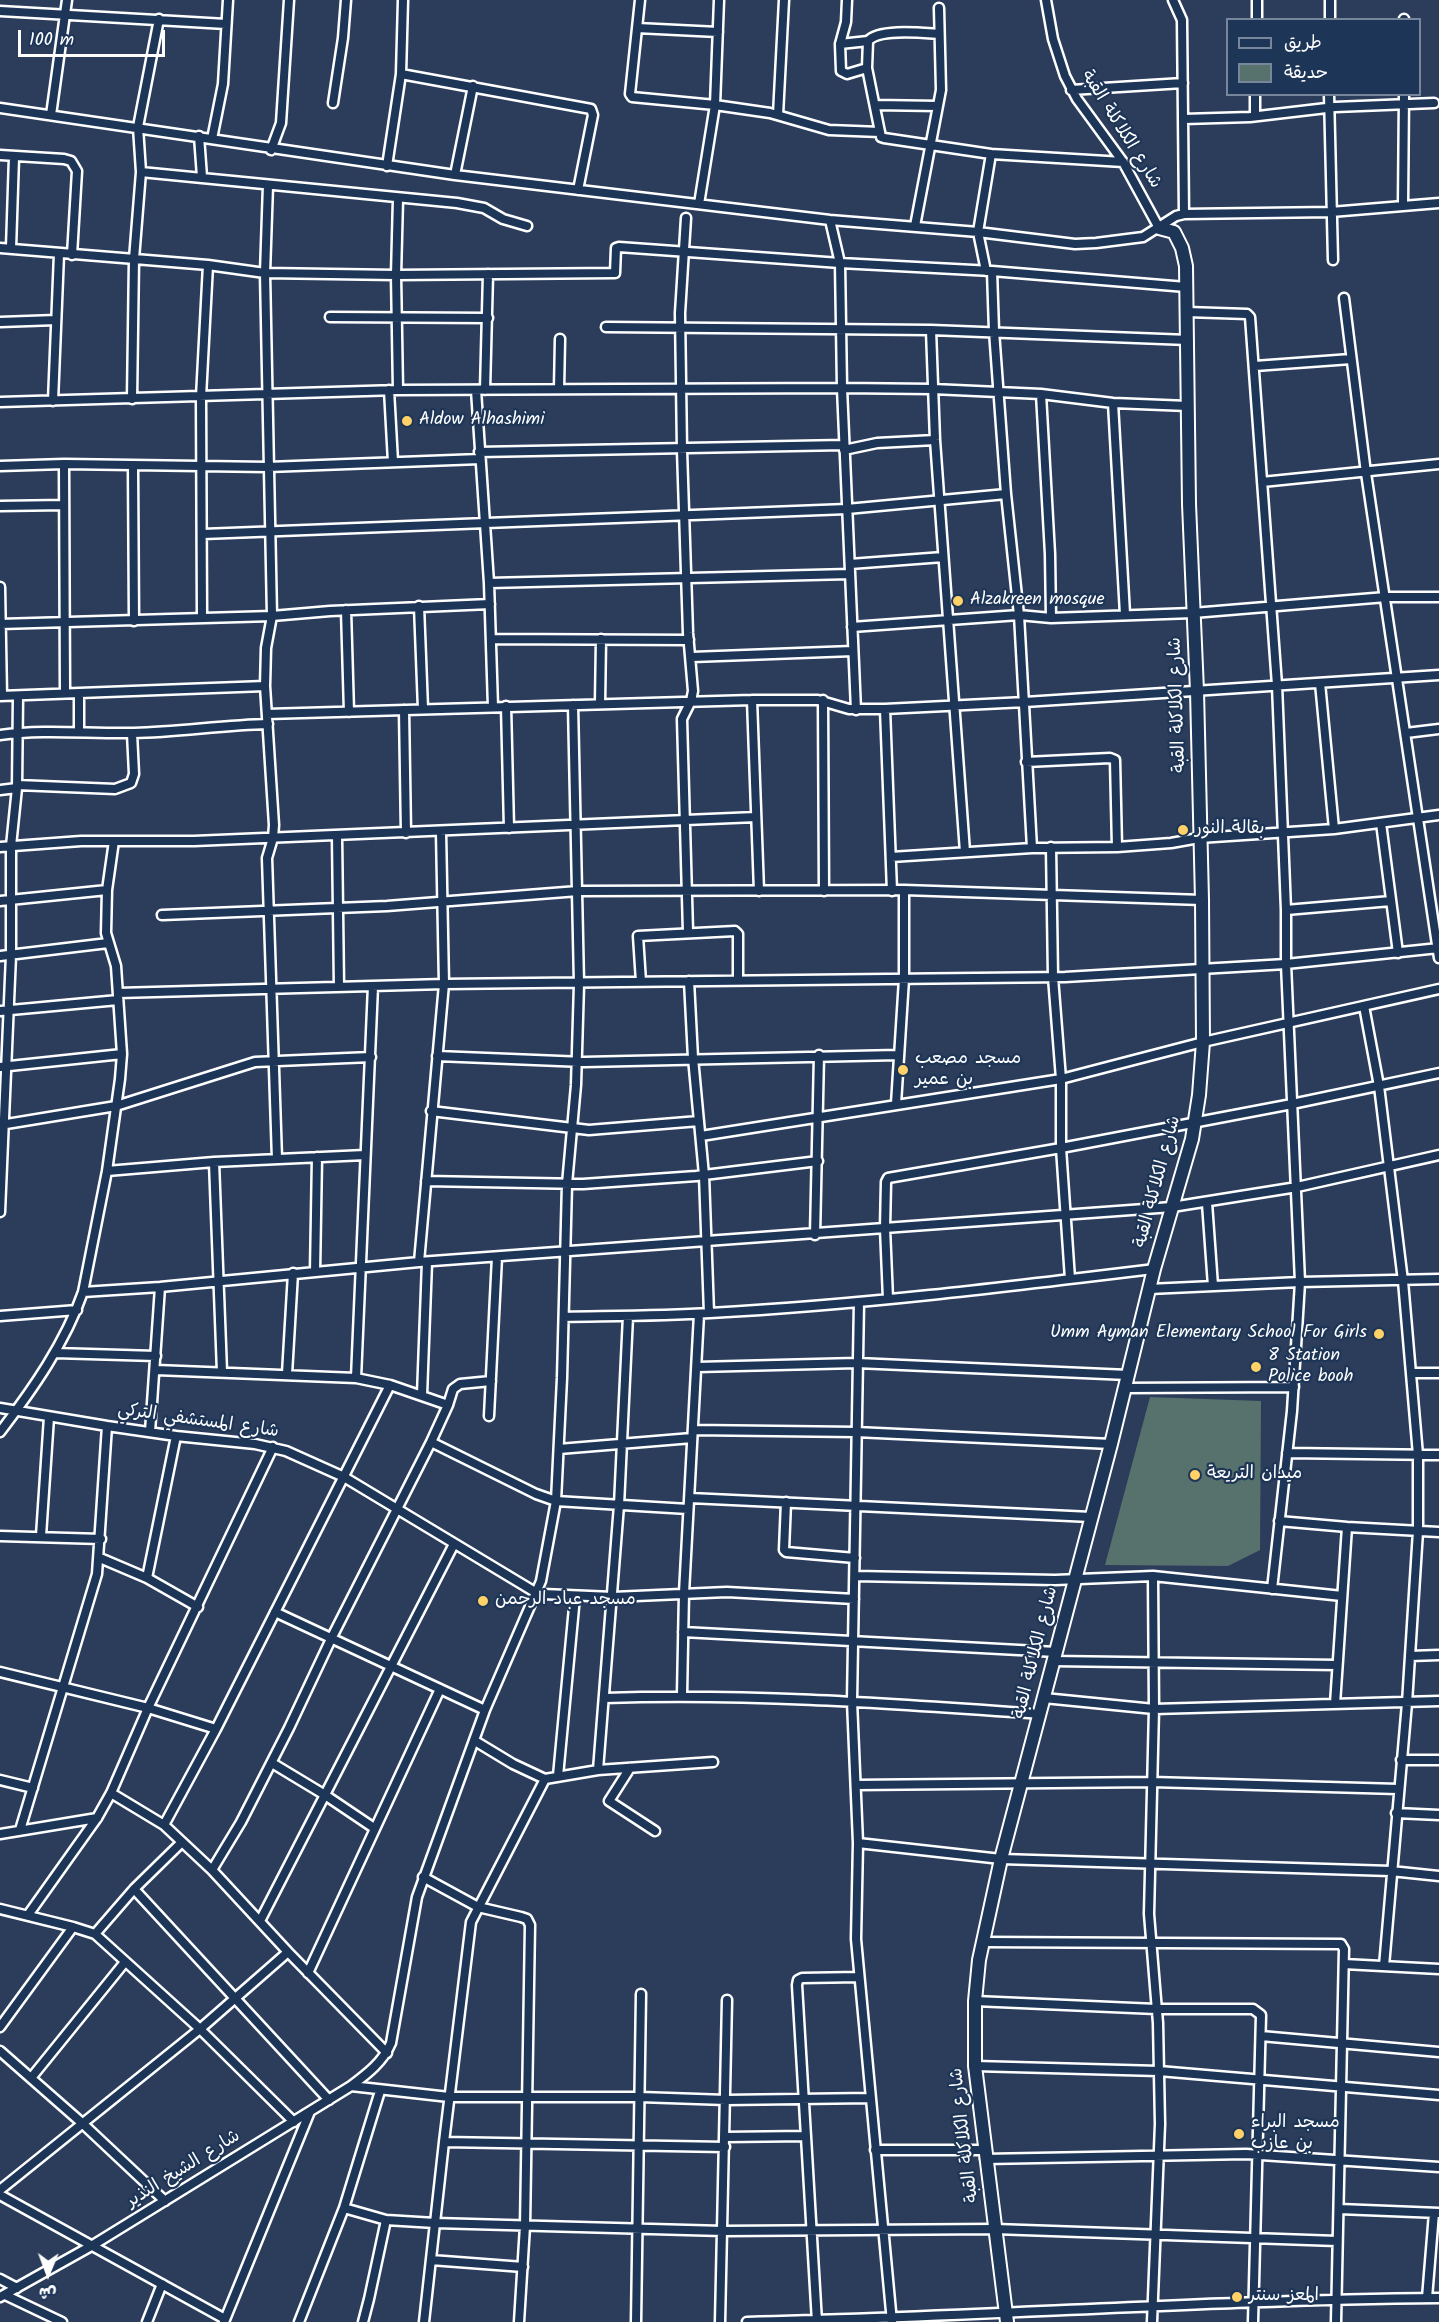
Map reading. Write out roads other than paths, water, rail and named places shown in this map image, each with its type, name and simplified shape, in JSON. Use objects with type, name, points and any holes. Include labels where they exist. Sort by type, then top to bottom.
[{"type":"street","points":[[51,115],[67,14],[67,0]]},
{"type":"street","points":[[212,139],[223,84],[228,0]]},
{"type":"street","points":[[271,150],[281,123],[289,0]]},
{"type":"street","points":[[333,103],[346,0]]},
{"type":"street","points":[[387,166],[401,74],[403,0]]},
{"type":"street","points":[[640,0],[630,94],[632,97],[715,105],[778,115],[829,130],[880,132]]},
{"type":"street","points":[[699,204],[715,105],[719,0]]},
{"type":"street","points":[[778,115],[784,0]]},
{"type":"street","points":[[847,0],[846,22],[840,44],[843,73],[867,69]]},
{"type":"street","name":"شارع الكلاكلة القبة","points":[[1006,2318],[975,2066],[975,2001],[983,1942],[1001,1859],[1111,1444],[1154,1269],[1188,1157],[1196,1121],[1203,1042],[1197,691],[1189,504],[1188,340],[1184,255],[1174,232],[1159,228],[1123,162],[1071,90],[1058,59],[1046,0]]},
{"type":"street","points":[[1173,0],[1182,20],[1184,214]]},
{"type":"street","points":[[1257,0],[1257,18]]},
{"type":"street","points":[[1330,0],[1330,18]]},
{"type":"street","points":[[915,226],[941,90],[939,8]]},
{"type":"street","points":[[0,11],[226,24]]},
{"type":"street","points":[[132,399],[134,259],[141,172],[138,127],[159,20]]},
{"type":"street","points":[[637,27],[718,32]]},
{"type":"street","points":[[840,44],[868,40],[888,33],[939,34]]},
{"type":"street","points":[[868,40],[867,69],[880,132],[884,138],[991,154],[1123,162]]},
{"type":"street","points":[[401,74],[591,109],[593,115],[578,190]]},
{"type":"street","points":[[1071,90],[1184,83]]},
{"type":"street","points":[[455,175],[473,86]]},
{"type":"street","points":[[1255,96],[1255,116]]},
{"type":"street","points":[[1329,96],[1333,260]]},
{"type":"street","points":[[1184,119],[1255,116],[1404,99],[1434,103]]},
{"type":"street","points":[[1403,206],[1404,99]]},
{"type":"street","points":[[875,105],[938,106]]},
{"type":"street","points":[[0,108],[199,136],[271,150],[455,175],[830,220],[978,232],[1081,244],[1143,237],[1176,216],[1184,214],[1331,212],[1439,204]]},
{"type":"street","points":[[199,136],[202,177]]},
{"type":"street","points":[[991,154],[978,232],[989,271],[1006,494],[1019,615],[1032,848]]},
{"type":"street","points":[[0,155],[64,159],[75,165],[77,171],[72,255]]},
{"type":"street","points":[[11,249],[14,157]]},
{"type":"street","points":[[141,172],[457,203],[484,208],[502,219],[527,226]]},
{"type":"street","points":[[268,185],[265,273],[272,616],[266,648],[265,687],[273,838],[267,858],[277,1159]]},
{"type":"street","points":[[393,462],[398,199]]},
{"type":"street","points":[[686,218],[680,327],[683,516],[689,640],[692,657],[691,701],[682,719],[688,932]]},
{"type":"street","points":[[830,220],[840,263],[844,448],[856,710]]},
{"type":"street","points":[[0,248],[208,265],[265,273],[396,275],[615,273],[617,247],[989,271],[1186,287]]},
{"type":"street","points":[[52,401],[59,254]]},
{"type":"street","points":[[202,618],[201,397],[208,265]]},
{"type":"street","points":[[488,274],[488,318],[480,390],[480,456],[489,583],[493,707]]},
{"type":"street","points":[[1344,297],[1366,473],[1439,958]]},
{"type":"street","points":[[1187,312],[1247,314],[1250,317],[1272,608],[1300,1282],[1294,1386],[1272,1589]]},
{"type":"street","points":[[330,317],[488,318]]},
{"type":"street","points":[[0,322],[56,320]]},
{"type":"street","points":[[606,327],[931,330],[1188,340]]},
{"type":"street","points":[[931,330],[935,440],[964,852]]},
{"type":"street","points":[[559,389],[560,339]]},
{"type":"street","points":[[1255,366],[1351,359]]},
{"type":"street","points":[[0,402],[393,390],[842,388],[1041,394],[1113,403],[1188,406]]},
{"type":"street","points":[[1041,394],[1050,554],[1051,618]]},
{"type":"street","points":[[1113,403],[1125,614]]},
{"type":"street","points":[[0,466],[64,464],[268,468],[480,456],[844,448],[877,443],[935,440]]},
{"type":"street","points":[[64,464],[65,693]]},
{"type":"street","points":[[1262,482],[1439,464]]},
{"type":"street","points":[[133,466],[134,621]]},
{"type":"street","points":[[203,534],[847,509],[1006,494]]},
{"type":"street","points":[[0,506],[64,505]]},
{"type":"street","points":[[850,564],[944,557]]},
{"type":"street","points":[[489,583],[850,574]]},
{"type":"street","points":[[0,587],[1,696],[265,687]]},
{"type":"street","points":[[852,627],[1019,615],[1051,618],[1193,613],[1386,597],[1439,597]]},
{"type":"street","points":[[1,624],[272,616],[346,610],[490,604]]},
{"type":"street","points":[[419,606],[423,709]]},
{"type":"street","points":[[346,610],[349,712]]},
{"type":"street","points":[[491,639],[689,640]]},
{"type":"street","points":[[600,704],[601,639]]},
{"type":"street","points":[[692,657],[853,651]]},
{"type":"street","points":[[267,714],[752,700],[823,700],[856,710],[1024,702],[1439,675]]},
{"type":"street","points":[[1320,683],[1334,829]]},
{"type":"street","points":[[79,694],[79,731]]},
{"type":"street","points":[[0,1212],[4,1011],[11,955],[11,846],[17,787],[18,696]]},
{"type":"street","points":[[752,700],[759,891]]},
{"type":"street","points":[[823,700],[824,891]]},
{"type":"street","points":[[111,1793],[164,1825],[212,1870],[308,1973],[387,2053],[423,1877],[485,1710],[545,1567],[555,1502],[564,1317],[567,1184],[576,1085],[579,984],[573,705]]},
{"type":"street","points":[[506,706],[509,828]]},
{"type":"street","points":[[885,709],[892,891]]},
{"type":"street","points":[[404,710],[406,833]]},
{"type":"street","points":[[0,735],[79,731],[132,733],[224,725],[268,724]]},
{"type":"street","points":[[1406,733],[1439,729]]},
{"type":"street","points":[[0,790],[17,787],[115,789],[124,787],[131,783],[134,774],[132,733]]},
{"type":"street","points":[[1026,762],[1115,760],[1117,847]]},
{"type":"street","points":[[891,858],[1032,848],[1117,847],[1172,843],[1199,838],[1334,829],[1439,816]]},
{"type":"street","points":[[0,847],[114,841],[194,841],[441,832],[756,817]]},
{"type":"street","points":[[1381,823],[1398,953]]},
{"type":"street","points":[[422,1395],[426,1181],[444,984],[441,832]]},
{"type":"street","points":[[338,836],[339,987]]},
{"type":"street","points":[[0,1432],[55,1353],[77,1310],[83,1292],[107,1171],[122,1053],[116,966],[106,933],[107,890],[114,841]]},
{"type":"street","points":[[1051,847],[1053,977],[1061,1079],[1061,1148],[1070,1279]]},
{"type":"street","points":[[0,901],[107,890]]},
{"type":"street","points":[[162,915],[338,908],[578,891],[904,890],[1202,900]]},
{"type":"street","points":[[896,1104],[904,979],[904,890]]},
{"type":"street","points":[[1286,910],[1391,901]]},
{"type":"street","points":[[641,982],[638,936],[688,932],[737,931],[738,980]]},
{"type":"street","points":[[0,956],[108,943]]},
{"type":"street","points":[[4,1011],[118,997],[272,988],[1053,977],[1202,971],[1438,948]]},
{"type":"street","points":[[689,981],[693,1058],[704,1175],[709,1313]]},
{"type":"street","points":[[356,1378],[373,986]]},
{"type":"street","points":[[701,1136],[1061,1079],[1203,1042],[1439,989]]},
{"type":"street","points":[[1364,1006],[1379,1086],[1403,1281],[1418,1455],[1418,1531],[1407,1703],[1384,1966]]},
{"type":"street","points":[[3,1066],[122,1053]]},
{"type":"street","points":[[815,1235],[819,1055]]},
{"type":"street","points":[[437,1056],[575,1062],[898,1055]]},
{"type":"street","points":[[2,1125],[116,1106],[248,1063],[274,1059],[371,1057]]},
{"type":"street","points":[[888,1299],[885,1182],[888,1178],[1292,1104],[1439,1073]]},
{"type":"street","points":[[431,1111],[599,1130],[699,1121]]},
{"type":"street","points":[[107,1171],[214,1162],[365,1155]]},
{"type":"street","points":[[83,1292],[423,1262],[1172,1207],[1207,1203],[1297,1186],[1439,1155]]},
{"type":"street","points":[[315,1272],[317,1157]]},
{"type":"street","points":[[426,1181],[567,1184],[704,1175],[818,1161]]},
{"type":"street","points":[[214,1162],[222,1372]]},
{"type":"street","points":[[1207,1203],[1213,1286]]},
{"type":"street","points":[[489,1416],[497,1257]]},
{"type":"street","points":[[564,1317],[699,1314],[859,1302],[1154,1269]]},
{"type":"street","points":[[286,1374],[293,1274]]},
{"type":"street","points":[[1149,1289],[1439,1279]]},
{"type":"street","points":[[150,1432],[160,1287]]},
{"type":"street","points":[[859,1302],[852,1701],[858,1843],[856,1940],[892,2320]]},
{"type":"street","points":[[0,1316],[77,1310]]},
{"type":"street","points":[[682,1695],[684,1593],[699,1314]]},
{"type":"street","points":[[598,1770],[613,1597],[623,1444],[628,1316]]},
{"type":"street","points":[[55,1353],[156,1356]]},
{"type":"street","points":[[697,1367],[857,1363],[1126,1382],[1294,1386]]},
{"type":"street","points":[[156,1370],[356,1378],[390,1385],[448,1405]]},
{"type":"street","points":[[1412,1373],[1439,1373]]},
{"type":"street","points":[[212,1870],[241,1822],[272,1763],[331,1639],[431,1442],[453,1389],[456,1386],[491,1381]]},
{"type":"street","points":[[164,1825],[216,1729],[390,1385]]},
{"type":"street","name":"شارع المستشفي التركي","points":[[0,1408],[176,1436],[273,1447],[302,1456],[344,1477],[535,1592]]},
{"type":"street","points":[[41,1536],[49,1417]]},
{"type":"street","points":[[20,1830],[100,1558],[107,1426]]},
{"type":"street","points":[[559,1449],[623,1444],[692,1434],[856,1432],[1111,1444]]},
{"type":"street","points":[[147,1578],[176,1436]]},
{"type":"street","points":[[431,1442],[555,1502],[688,1509]]},
{"type":"street","points":[[28,1915],[97,1818],[111,1793],[148,1708],[273,1447]]},
{"type":"street","points":[[1287,1454],[1439,1455]]},
{"type":"street","points":[[690,1498],[1091,1516]]},
{"type":"street","points":[[786,1502],[784,1550],[786,1552],[855,1558]]},
{"type":"street","points":[[1279,1521],[1439,1532]]},
{"type":"street","points":[[1335,1704],[1347,1527]]},
{"type":"street","points":[[0,1536],[101,1539]]},
{"type":"street","points":[[260,1921],[454,1544]]},
{"type":"street","points":[[100,1558],[147,1578],[198,1607]]},
{"type":"street","points":[[855,1576],[1074,1579],[1154,1576],[1342,1596]]},
{"type":"street","points":[[1152,2322],[1159,2154],[1159,2072],[1150,1944],[1154,1576]]},
{"type":"street","points":[[535,1592],[574,1597],[727,1592],[854,1599]]},
{"type":"street","points":[[558,1776],[574,1597]]},
{"type":"street","points":[[275,1612],[485,1710]]},
{"type":"street","points":[[683,1632],[853,1641],[1153,1664],[1337,1665]]},
{"type":"street","points":[[1410,1656],[1439,1655]]},
{"type":"street","points":[[0,1672],[148,1708],[216,1729]]},
{"type":"street","points":[[308,1973],[440,1689]]},
{"type":"street","points":[[605,1698],[682,1695],[852,1701],[1040,1714]]},
{"type":"street","points":[[1044,1698],[1154,1709],[1439,1701]]},
{"type":"street","points":[[475,1741],[513,1764],[545,1779],[598,1770],[713,1762]]},
{"type":"street","points":[[1401,1760],[1439,1760]]},
{"type":"street","points":[[272,1763],[326,1795],[374,1828]]},
{"type":"street","points":[[630,1768],[609,1801],[655,1831]]},
{"type":"street","points":[[424,2322],[468,1935],[478,1907],[545,1779]]},
{"type":"street","points":[[0,1780],[33,1788]]},
{"type":"street","points":[[856,1785],[1152,1782],[1398,1789]]},
{"type":"street","points":[[1396,1813],[1439,1815]]},
{"type":"street","points":[[0,1834],[97,1818]]},
{"type":"street","points":[[95,1934],[134,1889],[181,1843]]},
{"type":"street","points":[[858,1843],[1001,1859],[1391,1871],[1439,1876]]},
{"type":"street","points":[[423,1877],[478,1907],[527,1919],[530,1925],[525,2226],[519,2322]]},
{"type":"street","points":[[134,1889],[329,2100]]},
{"type":"street","points":[[0,1909],[95,1934],[200,2030],[294,2122]]},
{"type":"street","points":[[0,2027],[73,1927]]},
{"type":"street","points":[[983,1942],[1341,1944],[1344,1949],[1344,1964],[1336,2322]]},
{"type":"street","points":[[0,2190],[200,2030],[288,1952]]},
{"type":"street","points":[[32,2078],[125,1962]]},
{"type":"street","points":[[1344,1964],[1439,1969]]},
{"type":"street","points":[[817,2321],[798,1980],[802,1978],[859,1977]]},
{"type":"street","points":[[636,2322],[641,1994]]},
{"type":"street","points":[[720,2322],[728,2000]]},
{"type":"street","points":[[975,2001],[1156,2009],[1253,2009],[1261,2015],[1253,2322]]},
{"type":"street","points":[[1261,2036],[1439,2052]]},
{"type":"street","points":[[0,2051],[82,2123],[165,2201]]},
{"type":"street","name":"شارع الشيخ النذير","points":[[2,2296],[93,2245],[309,2113],[351,2086],[379,2063],[387,2053]]},
{"type":"street","points":[[975,2066],[1159,2072],[1439,2095]]},
{"type":"street","points":[[351,2086],[449,2097],[640,2097],[726,2100],[870,2097]]},
{"type":"street","points":[[299,2322],[344,2208],[380,2091]]},
{"type":"street","points":[[0,2195],[93,2245],[224,2321],[309,2113]]},
{"type":"street","points":[[725,2137],[806,2136]]},
{"type":"street","points":[[444,2142],[725,2147]]},
{"type":"street","points":[[875,2150],[985,2154],[1258,2155],[1439,2167]]},
{"type":"street","points":[[344,2208],[386,2220],[525,2226],[812,2232],[996,2229],[1337,2241]]},
{"type":"street","points":[[1339,2209],[1437,2213],[1427,2298]]},
{"type":"street","points":[[363,2322],[386,2220]]},
{"type":"street","points":[[431,2260],[523,2267]]},
{"type":"street","points":[[0,2279],[17,2288]]},
{"type":"street","points":[[147,2322],[162,2284]]},
{"type":"street","points":[[2,2296],[62,2322]]},
{"type":"street","points":[[747,2322],[1006,2318],[1153,2307],[1439,2298]]},
{"type":"place","name":"Aldow Alhashimi","points":[[407,421]]},
{"type":"place","name":"Alzakreen mosque","points":[[958,601]]},
{"type":"place","name":"بقالة النور","points":[[1183,830]]},
{"type":"place","name":"مسجد مصعب بن عمير","points":[[903,1070]]},
{"type":"place","name":"Umm Ayman Elementary School For Girls","points":[[1379,1334]]},
{"type":"place","name":"8 Station Police booh","points":[[1256,1367]]},
{"type":"place","name":"ميدان التريعة","points":[[1195,1475]]},
{"type":"place","name":"مسجد عباد الرحمن","points":[[483,1601]]},
{"type":"place","name":"مسجد البراء بن عازب","points":[[1239,2134]]},
{"type":"place","name":"المعز سنتر","points":[[1237,2297]]}]
